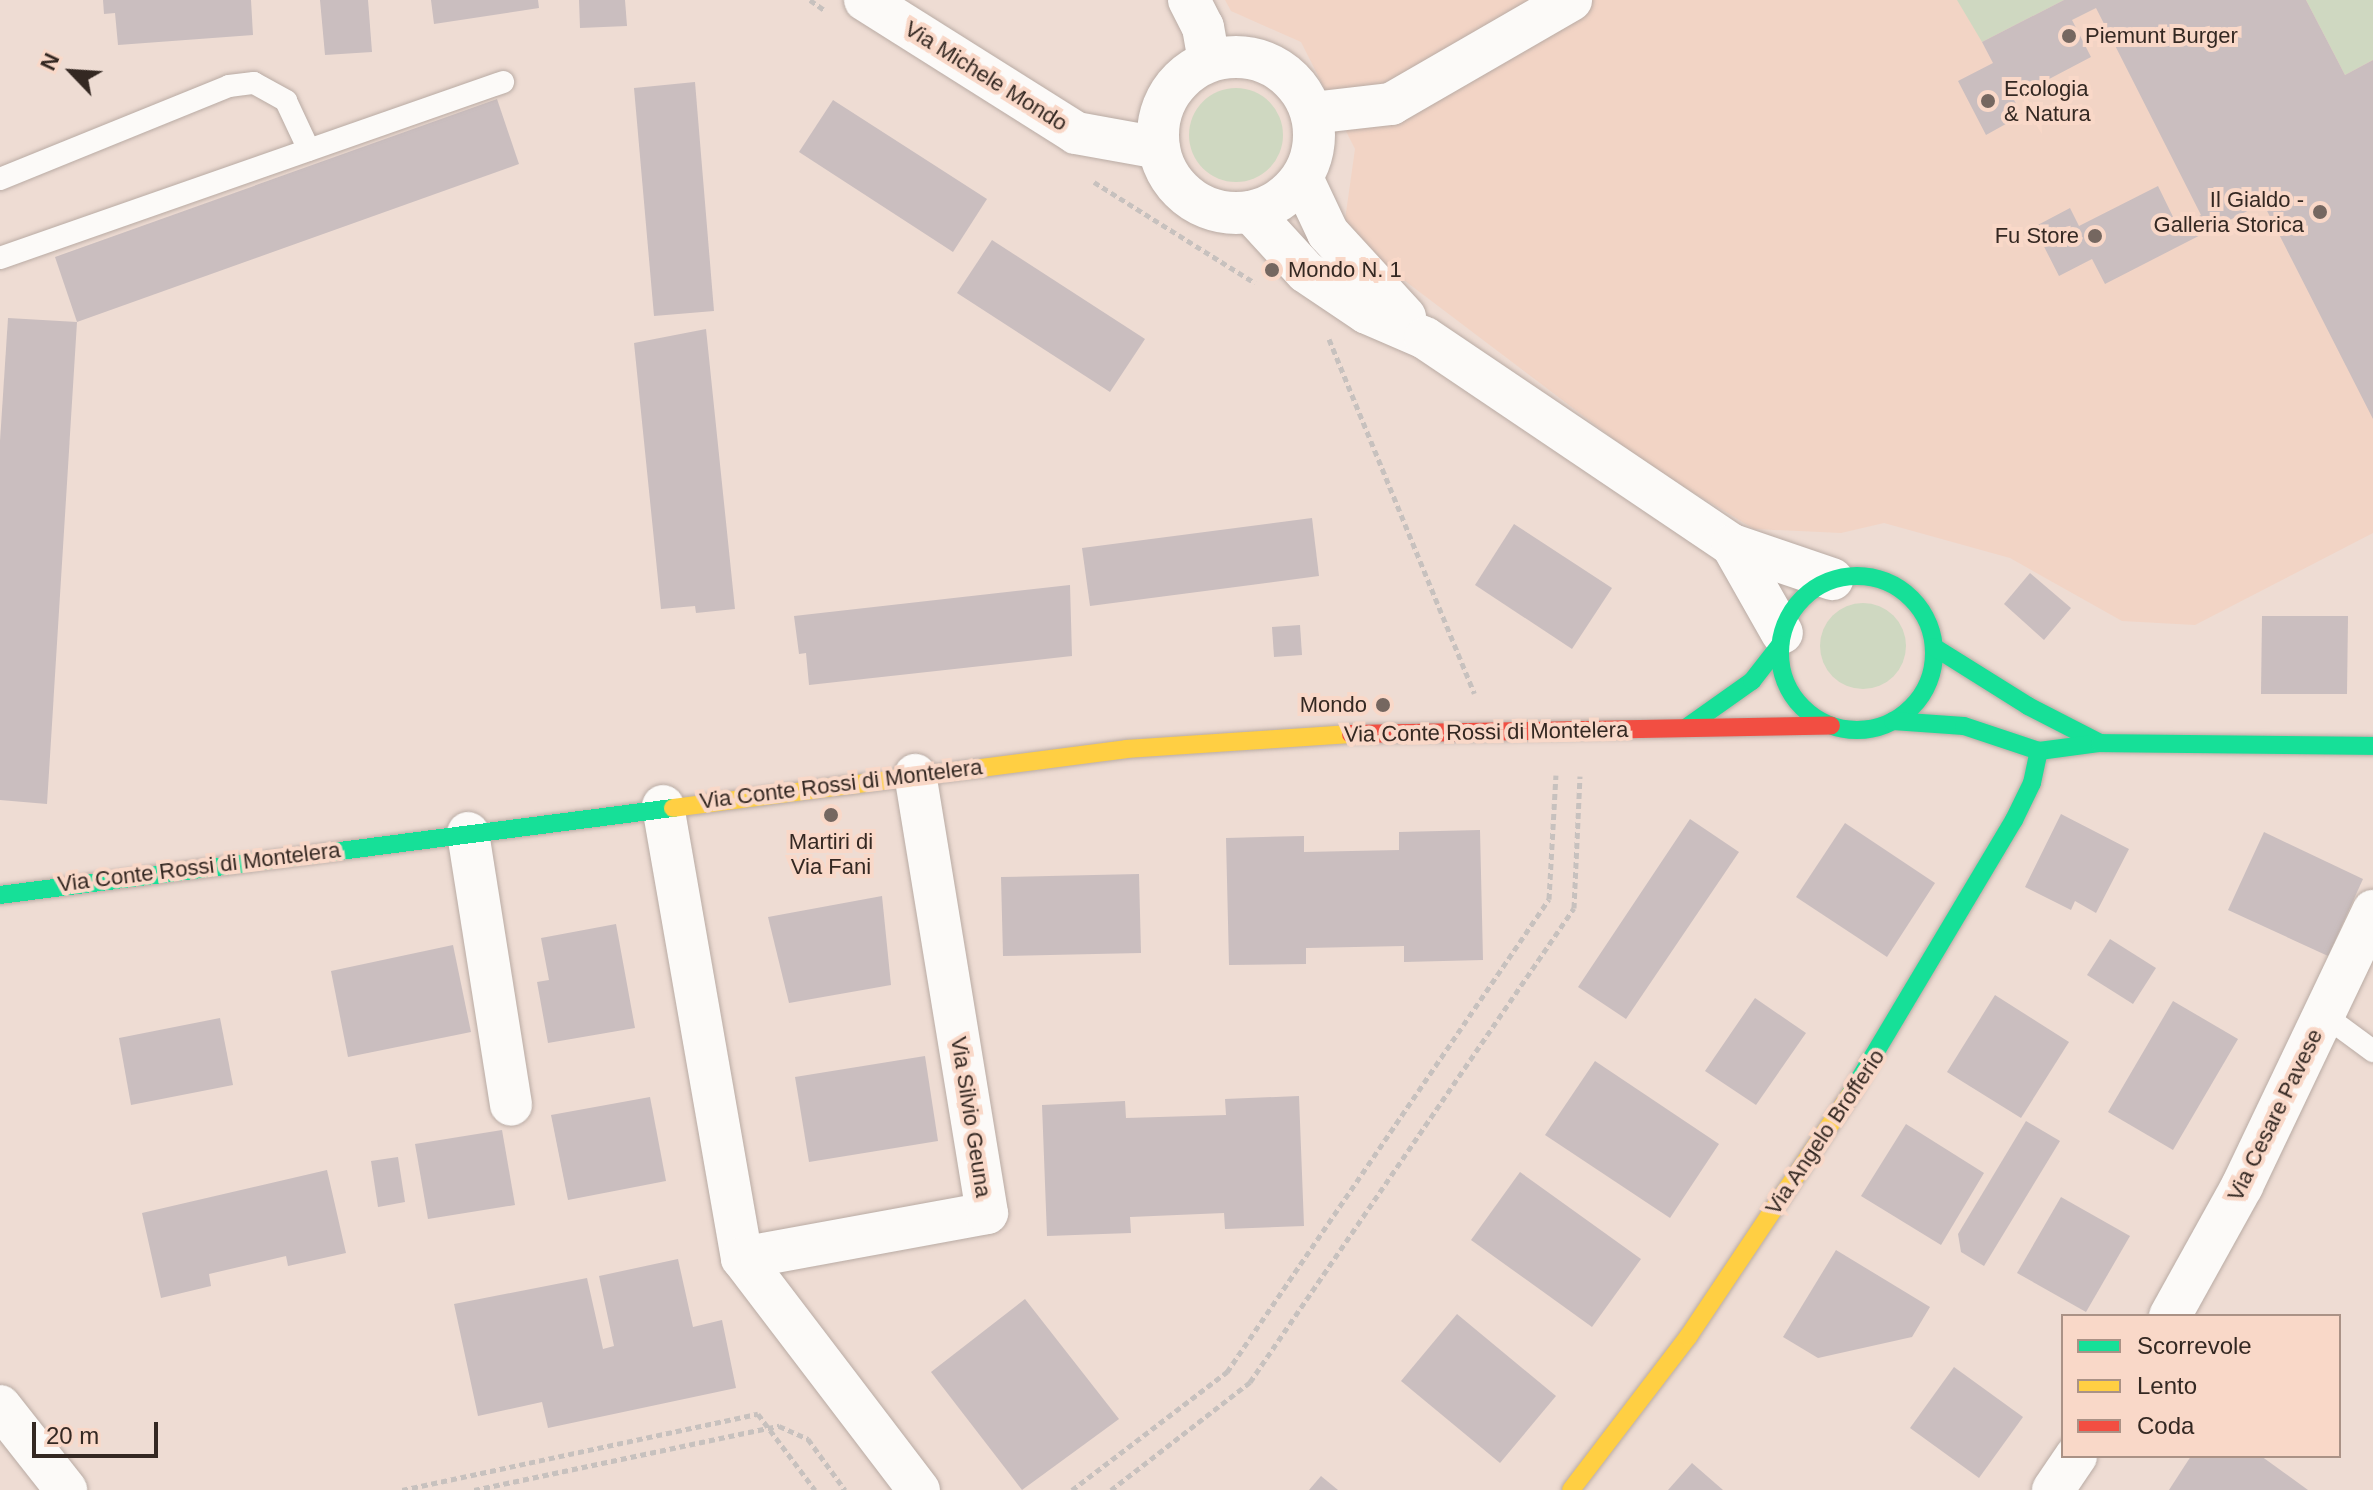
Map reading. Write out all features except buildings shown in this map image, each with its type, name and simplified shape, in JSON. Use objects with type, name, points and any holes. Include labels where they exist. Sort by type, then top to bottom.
[{"type":"street","points":[[1189,0],[1203,27],[1209,60]]},
{"type":"street","points":[[1312,113],[1391,104],[1571,0]]},
{"type":"street","name":"Via Michele Mondo","points":[[850,9],[1076,133],[1159,148]]},
{"type":"street","points":[[1234,56],[1260,59],[1283,71],[1300,89],[1312,113],[1315,135],[1302,178],[1271,205],[1251,212],[1202,206],[1182,192],[1166,171],[1159,148],[1163,105],[1175,86],[1209,60],[1234,56]]},
{"type":"street","points":[[1302,178],[1328,233],[1425,338]]},
{"type":"street","points":[[1251,212],[1306,272],[1367,313],[1425,338],[1732,545],[1832,579],[1871,577],[1895,585],[1928,622],[1934,647],[1924,690],[1893,721]]},
{"type":"street","points":[[1732,545],[1781,639],[1791,694],[1809,713],[1831,726],[1862,729],[1893,721],[1964,726],[2039,751],[2100,743],[2373,746]]},
{"type":"street","points":[[1687,728],[1752,681],[1781,639],[1801,599],[1832,579]]},
{"type":"street","points":[[1934,647],[2028,706],[2100,743]]},
{"type":"street","name":"Via Conte Rossi di Montelera","points":[[0,895],[663,806],[1230,741],[1488,731],[1569,734],[1831,726]]},
{"type":"street","name":"Via Angelo Brofferio","points":[[1571,1490],[1688,1337],[1874,1060],[2014,820],[2032,783],[2039,751]]},
{"type":"street","name":"Via Silvio Geuna","points":[[742,1258],[987,1213],[915,775]]},
{"type":"street","points":[[663,806],[742,1258],[919,1490]]},
{"type":"street","points":[[468,833],[511,1105]]},
{"type":"street","name":"Via Cesare Pavese","points":[[2171,1314],[2242,1186],[2373,911]]},
{"type":"street","points":[[0,1406],[66,1490]]},
{"type":"street","points":[[2053,1490],[2075,1458]]},
{"type":"lane","points":[[0,258],[503,82]]},
{"type":"lane","points":[[0,179],[229,86],[254,83],[286,101],[309,150]]},
{"type":"lane","points":[[2324,1015],[2373,1051]]},
{"type":"path","points":[[810,0],[850,9]]},
{"type":"path","points":[[1082,174],[1264,289]]},
{"type":"path","points":[[1342,338],[1329,330],[1488,731]]},
{"type":"path","points":[[1072,1490],[1227,1372],[1549,899],[1557,760]]},
{"type":"path","points":[[1111,1490],[1250,1382],[1574,908],[1580,767]]},
{"type":"path","points":[[402,1490],[758,1414],[815,1490]]},
{"type":"path","points":[[474,1490],[779,1426],[808,1439],[845,1490]]},
{"type":"shaded area","points":[[1225,0],[2373,0],[2373,533],[2195,625],[2122,621],[2010,558],[1884,523],[1841,533],[1754,529],[1648,465],[1343,234],[1355,149],[1301,42],[1231,11]]},
{"type":"green space","points":[[1957,0],[2064,0],[1982,42]]},
{"type":"green space","points":[[2306,0],[2373,0],[2373,60],[2345,75]]},
{"type":"green space","points":[[1236,88],[1254,92],[1269,102],[1279,117],[1283,135],[1279,153],[1269,168],[1254,178],[1236,182],[1218,178],[1203,168],[1193,153],[1189,135],[1193,117],[1203,102],[1218,92]]},
{"type":"green space","points":[[1863,603],[1879,607],[1893,616],[1902,630],[1906,646],[1902,662],[1893,676],[1879,685],[1863,689],[1847,685],[1833,676],[1824,662],[1820,646],[1824,630],[1833,616],[1847,607]]},
{"type":"traffic: fast","points":[[1857,576],[1886,582],[1911,599],[1928,624],[1934,653],[1928,682],[1911,707],[1886,724],[1857,730],[1828,724],[1803,707],[1786,682],[1780,653],[1786,624],[1803,599],[1828,582],[1857,576]]},
{"type":"traffic: fast","points":[[1687,727],[1752,681],[1780,645]]},
{"type":"traffic: fast","points":[[1934,647],[2028,706],[2100,743]]},
{"type":"traffic: fast","points":[[1893,721],[1964,726],[2039,751],[2100,743],[2373,746]]},
{"type":"traffic: fast","points":[[1850,1095],[2014,820],[2032,783],[2039,751]]},
{"type":"traffic: fast","points":[[0,895],[673,808]]},
{"type":"traffic: slow","points":[[673,808],[1126,749],[1351,734]]},
{"type":"traffic: slow","points":[[1571,1490],[1688,1337],[1850,1095]]},
{"type":"traffic: jam","points":[[1351,734],[1831,726]]},
{"type":"place","name":"Piemunt Burger","points":[[2069,36]]},
{"type":"place","name":"Ecologia & Natura","points":[[1988,101]]},
{"type":"place","name":"Il Gialdo - Galleria Storica","points":[[2320,212]]},
{"type":"place","name":"Fu Store","points":[[2095,236]]},
{"type":"place","name":"Mondo N. 1","points":[[1272,270]]},
{"type":"place","name":"Mondo","points":[[1383,705]]},
{"type":"place","name":"Martiri di Via Fani","points":[[831,815]]}]
